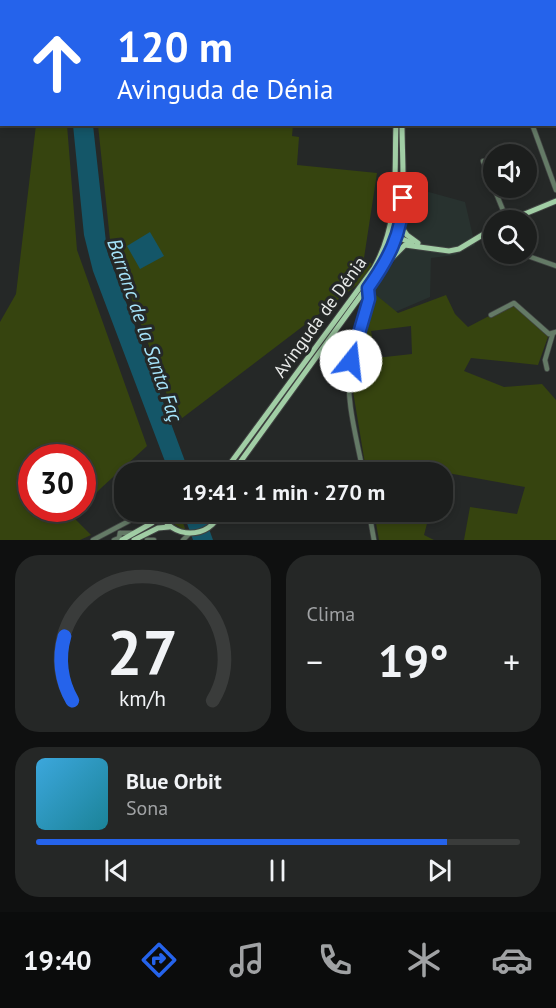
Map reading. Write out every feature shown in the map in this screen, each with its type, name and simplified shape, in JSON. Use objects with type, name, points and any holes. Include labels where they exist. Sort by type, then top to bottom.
[{"type":"main road","name":"Avinguda de Dénia","points":[[231,462],[374,268],[385,249],[392,225],[395,192],[396,126]]},
{"type":"main road","name":"Avinguda de Dénia","points":[[240,462],[384,265],[400,225],[404,186],[402,126]]},
{"type":"main road","points":[[395,192],[398,199],[395,231],[397,237],[449,251],[459,249],[483,235]]},
{"type":"main road","points":[[533,210],[556,201]]},
{"type":"main road","points":[[400,225],[407,236],[420,245]]},
{"type":"main road","points":[[384,265],[401,247],[420,245]]},
{"type":"main road","points":[[122,540],[153,522]]},
{"type":"main road","points":[[166,522],[169,527],[187,537],[199,534],[211,527],[214,522]]},
{"type":"main road","points":[[134,540],[158,528],[169,527]]},
{"type":"street","points":[[533,126],[556,190]]},
{"type":"street","points":[[537,259],[556,266]]},
{"type":"street","points":[[361,462],[348,379],[370,296],[368,288]]},
{"type":"street","points":[[491,315],[514,303],[549,334],[555,332]]},
{"type":"street","points":[[547,369],[545,360],[555,332]]},
{"type":"street","points":[[93,540],[119,531],[132,522]]},
{"type":"street","points":[[371,522],[374,540]]},
{"type":"street","points":[[119,531],[136,533]]},
{"type":"street","points":[[114,540],[119,538],[119,531]]},
{"type":"street","points":[[147,540],[154,540]]},
{"type":"shaded area","points":[[407,186],[465,202],[475,245],[455,255],[431,258],[430,297],[395,312],[373,292],[402,250]]},
{"type":"green space","points":[[36,126],[67,126],[77,250],[147,446],[130,462],[114,462],[114,476],[96,493],[96,444],[18,444],[18,522],[78,522],[91,535],[80,540],[0,540],[0,322],[16,294]]},
{"type":"green space","points":[[98,126],[293,126],[292,136],[299,137],[297,165],[377,173],[364,258],[372,264],[361,282],[177,422],[110,240]]},
{"type":"green space","points":[[375,294],[398,313],[446,295],[455,314],[468,327],[514,303],[549,334],[538,365],[471,358],[464,371],[504,387],[542,384],[556,400],[556,540],[464,540],[470,507],[517,514],[525,487],[453,474],[453,462],[365,462],[351,379]],"holes":[[[411,326],[412,354],[376,358],[371,331]]]},
{"type":"green space","points":[[171,522],[183,522],[186,531]]},
{"type":"green space","points":[[376,522],[427,522],[424,535],[434,540],[379,540]]},
{"type":"water","points":[[73,126],[93,126],[107,251],[185,462],[165,462],[93,271],[84,235]]},
{"type":"water","points":[[150,232],[164,256],[140,269],[127,246]]},
{"type":"water","points":[[187,522],[207,522],[213,540],[193,540]]},
{"type":"route","points":[[351,361],[370,296],[368,288],[395,244],[403,211],[403,198]]},
{"type":"water label","name":"Barranc de la Santa Faç","points":[[145,330]]}]
